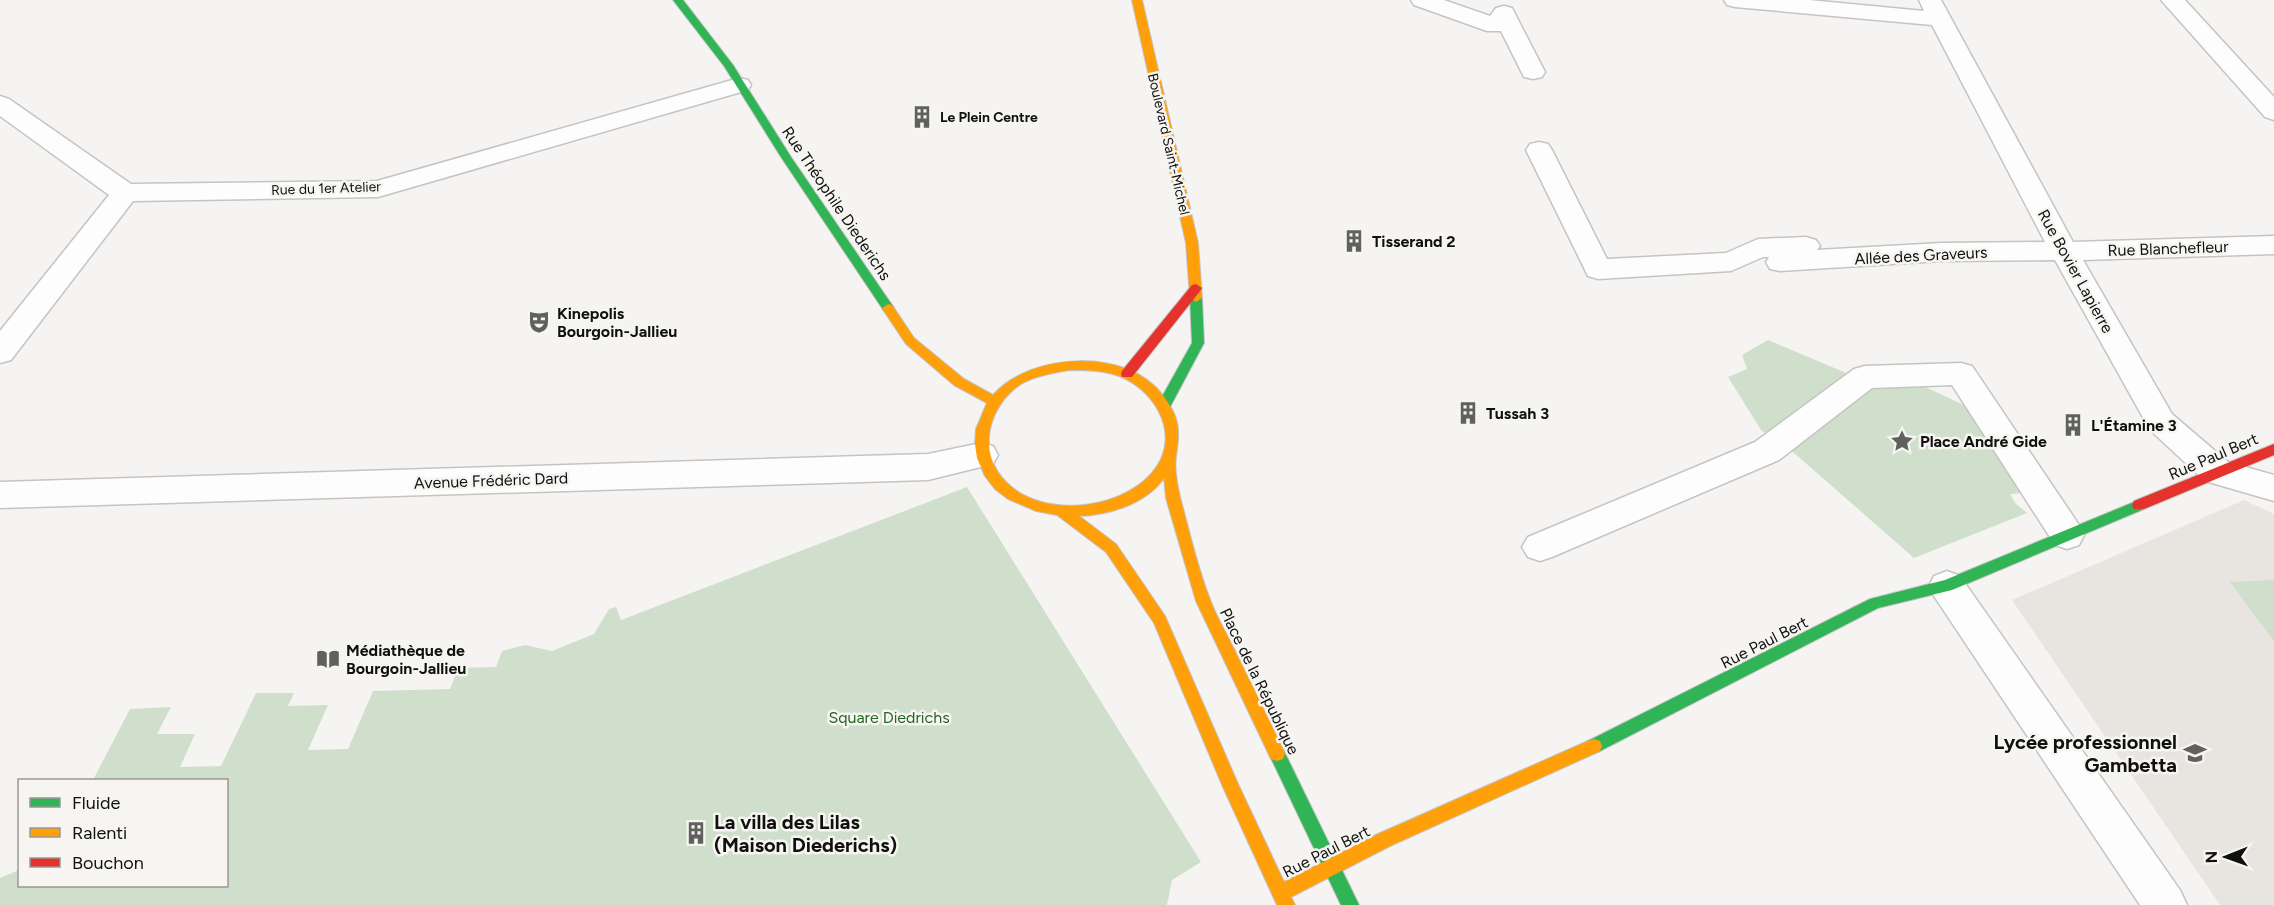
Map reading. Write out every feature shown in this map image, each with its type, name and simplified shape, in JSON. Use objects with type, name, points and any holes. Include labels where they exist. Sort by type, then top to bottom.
[{"type":"main road","name":"Rue Théophile Diederichs","points":[[678,0],[728,65],[739,85],[910,341],[959,382],[994,401]]},
{"type":"main road","name":"Boulevard Saint-Michel","points":[[1137,0],[1192,243],[1196,288],[1198,343],[1165,404]]},
{"type":"main road","points":[[1127,374],[1196,288]]},
{"type":"main road","points":[[1069,365],[1099,366],[1127,374],[1155,392],[1165,404],[1173,422],[1175,441],[1169,461],[1157,479],[1139,494],[1116,505],[1090,511],[1062,511],[1038,507],[1017,498],[993,478],[981,455],[978,436],[984,418],[994,401],[1014,383],[1040,371],[1069,365]]},
{"type":"main road","name":"Rue Paul Bert","points":[[1284,899],[1332,867],[1384,840],[1592,748],[1875,603],[1947,586],[2274,449]]},
{"type":"main road","name":"Place de la République","points":[[1169,461],[1173,498],[1203,601],[1350,905]]},
{"type":"main road","points":[[1062,511],[1111,548],[1160,620],[1231,787],[1284,899]]},
{"type":"street","points":[[1422,0],[1495,26],[1507,7]]},
{"type":"street","points":[[1735,0],[1935,10]]},
{"type":"street","points":[[2172,0],[2274,112]]},
{"type":"street","points":[[1507,7],[1533,72]]},
{"type":"street","name":"Rue Bovier Lapierre","points":[[1935,10],[2062,250],[2161,422],[2217,472],[2274,488]]},
{"type":"street","name":"Rue du 1er Atelier","points":[[124,193],[378,189],[739,85]]},
{"type":"street","points":[[0,104],[124,193],[0,352]]},
{"type":"street","points":[[1539,150],[1598,269],[1731,262],[1758,248],[1822,245]]},
{"type":"street","name":"Rue Blanchefleur","points":[[2062,250],[2098,251],[2274,245]]},
{"type":"street","name":"Allée des Graveurs","points":[[1780,262],[1941,252],[2062,250]]},
{"type":"street","points":[[1540,547],[1767,451],[1865,377],[1961,374],[2067,535]]},
{"type":"street","name":"Avenue Frédéric Dard","points":[[0,495],[928,468],[981,455]]},
{"type":"street","points":[[1947,586],[2165,905]]},
{"type":"shaded area","name":"Lycée professionnel Gambetta","points":[[2244,500],[2274,514],[2274,905],[2220,905],[2012,600]]},
{"type":"green space","name":"Place André Gide","points":[[1768,340],[1877,386],[1921,385],[1970,408],[2026,493],[2010,494],[2015,503],[2027,513],[1914,558],[1793,452],[1761,430],[1728,377],[1747,369],[1742,355]]},
{"type":"green space","name":"Square Diedrichs","points":[[967,487],[1201,862],[1172,880],[1167,905],[0,905],[0,878],[18,870],[18,887],[228,887],[228,779],[94,779],[130,709],[171,707],[157,734],[195,734],[180,767],[221,766],[256,693],[294,693],[288,706],[328,705],[308,750],[348,749],[373,691],[450,689],[458,668],[496,667],[502,651],[525,645],[552,651],[594,634],[609,609],[616,607],[621,620]]},
{"type":"green space","points":[[2274,580],[2274,641],[2230,582]]},
{"type":"traffic: fast","points":[[678,0],[728,65],[786,157],[888,308]]},
{"type":"traffic: fast","points":[[1165,404],[1198,343],[1196,298]]},
{"type":"traffic: fast","points":[[1594,746],[1875,603],[1947,586],[2139,505]]},
{"type":"traffic: fast","points":[[1277,754],[1350,905]]},
{"type":"traffic: slow","points":[[1137,0],[1192,243],[1196,298]]},
{"type":"traffic: slow","points":[[888,308],[910,341],[959,382],[994,401]]},
{"type":"traffic: slow","points":[[1069,365],[1106,368],[1127,374],[1145,385],[1159,398],[1168,413],[1172,429],[1172,446],[1167,463],[1156,478],[1140,492],[1112,506],[1072,511],[1045,508],[1028,503],[1006,491],[1000,485],[990,472],[984,458],[981,444],[986,415],[1004,391],[1029,375],[1069,365]]},
{"type":"traffic: slow","points":[[1169,461],[1173,498],[1203,601],[1277,754]]},
{"type":"traffic: slow","points":[[1062,511],[1111,548],[1160,620],[1231,787],[1286,905]]},
{"type":"traffic: slow","points":[[1281,893],[1384,840],[1594,746]]},
{"type":"traffic: jam","points":[[1127,374],[1196,288]]},
{"type":"traffic: jam","points":[[2139,505],[2274,449]]},
{"type":"place","name":"Le Plein Centre","points":[[922,117]]},
{"type":"place","name":"Tisserand 2","points":[[1354,241]]},
{"type":"place","name":"Kinepolis Bourgoin-Jallieu","points":[[539,322]]},
{"type":"place","name":"Tussah 3","points":[[1468,413]]},
{"type":"place","name":"L'Étamine 3","points":[[2073,425]]},
{"type":"place","name":"Place André Gide","points":[[1902,441]]},
{"type":"place","name":"Médiathèque de Bourgoin-Jallieu","points":[[328,659]]},
{"type":"place","name":"Lycée professionnel Gambetta","points":[[2195,753]]},
{"type":"place","name":"La villa des Lilas (Maison Diederichs)","points":[[696,833]]}]
